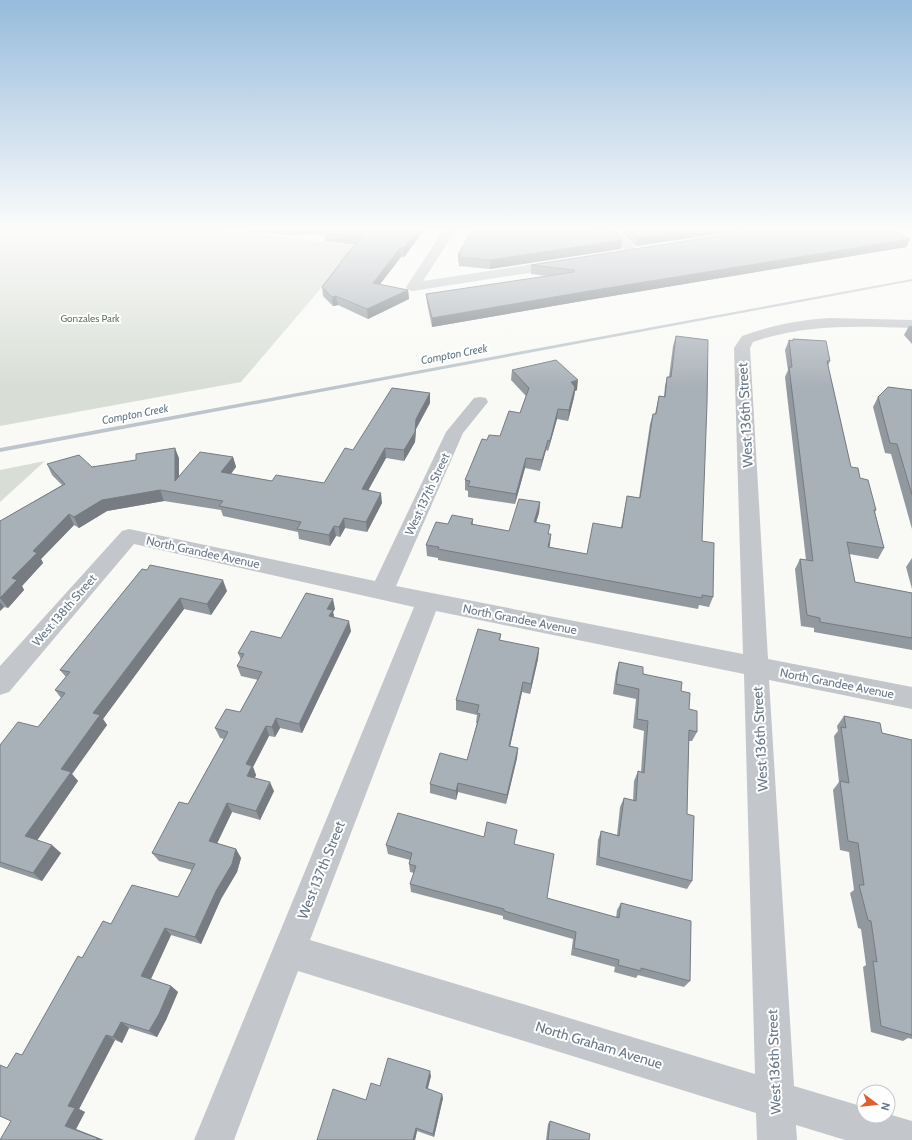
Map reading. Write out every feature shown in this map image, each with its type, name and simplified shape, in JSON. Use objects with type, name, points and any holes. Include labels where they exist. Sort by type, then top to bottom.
[{"type":"street","points":[[417,281],[413,287],[451,281]]},
{"type":"street","name":"West 136th Street","points":[[777,1140],[742,348],[747,338],[777,328],[839,321],[912,324]]},
{"type":"street","name":"West 137th Street","points":[[382,591],[455,432],[480,402]]},
{"type":"street","name":"North Grandee Avenue","points":[[129,536],[428,601],[912,698]]},
{"type":"street","name":"West 138th Street","points":[[0,684],[129,536]]},
{"type":"street","name":"West 137th Street","points":[[214,1140],[428,601]]},
{"type":"street","name":"North Graham Avenue","points":[[289,951],[909,1140]]},
{"type":"green space","name":"Gonzales Park","points":[[0,281],[327,281],[241,382],[0,426]]},
{"type":"green space","points":[[45,461],[0,502],[0,470]]},
{"type":"building","points":[[326,281],[374,281],[373,283],[408,290],[367,309],[336,296],[332,297],[322,287]]},
{"type":"building","points":[[512,281],[649,281],[432,318],[426,294]]},
{"type":"building","points":[[676,336],[708,340],[702,541],[714,543],[713,597],[702,595],[702,598],[438,549],[439,547],[426,545],[436,522],[448,524],[452,515],[473,519],[471,524],[509,531],[519,499],[540,502],[534,522],[550,525],[548,534],[551,534],[548,547],[587,554],[593,523],[622,528],[627,496],[640,498],[653,414],[656,414],[659,396],[665,397],[667,377],[671,377]]},
{"type":"building","points":[[793,339],[826,341],[830,361],[827,361],[851,467],[858,468],[860,478],[868,480],[876,510],[874,510],[884,548],[847,542],[855,582],[912,593],[912,638],[820,622],[820,618],[807,615],[800,559],[813,561],[789,367],[792,367],[789,340],[793,341]]},
{"type":"building","points":[[556,360],[578,380],[571,382],[575,387],[569,410],[558,409],[550,441],[548,440],[542,460],[526,458],[516,494],[468,486],[470,481],[465,480],[482,439],[487,440],[489,435],[500,436],[509,411],[520,413],[529,388],[512,370]]},
{"type":"building","points":[[888,387],[912,390],[912,495],[897,444],[890,443],[878,397]]},
{"type":"building","points":[[392,388],[430,393],[416,419],[415,432],[404,450],[385,448],[362,489],[381,493],[366,522],[344,518],[339,527],[334,526],[329,535],[297,529],[301,522],[219,506],[223,501],[160,490],[102,500],[74,517],[69,514],[33,551],[37,553],[12,578],[17,580],[0,598],[0,521],[65,484],[47,464],[79,455],[92,467],[136,460],[136,454],[175,448],[175,481],[200,452],[233,457],[221,472],[272,481],[276,475],[324,483],[345,448],[353,450]]},
{"type":"building","points":[[150,565],[223,580],[207,604],[180,598],[93,713],[100,715],[61,769],[71,772],[25,836],[52,845],[33,873],[0,862],[0,745],[18,722],[38,727],[65,693],[55,690],[70,672],[60,670],[142,569],[147,570]]},
{"type":"building","points":[[306,593],[333,599],[327,609],[333,610],[329,616],[349,621],[299,724],[276,718],[272,727],[266,726],[246,764],[252,766],[247,776],[270,782],[256,811],[227,803],[209,841],[236,849],[232,864],[216,891],[195,937],[165,928],[141,976],[171,986],[159,1014],[149,1031],[121,1022],[113,1037],[106,1035],[68,1106],[75,1108],[65,1126],[97,1138],[96,1140],[0,1140],[11,1121],[0,1116],[0,1065],[7,1068],[16,1053],[22,1055],[78,956],[82,958],[103,921],[111,924],[132,885],[178,897],[195,864],[152,853],[179,802],[188,804],[228,732],[215,728],[226,709],[240,712],[262,672],[237,666],[244,654],[238,653],[251,631],[281,638]]},
{"type":"building","points":[[478,629],[501,634],[499,640],[539,648],[531,684],[523,682],[509,746],[518,748],[507,795],[458,783],[456,791],[430,784],[440,753],[467,760],[480,714],[477,713],[479,705],[456,700]]},
{"type":"building","points":[[619,662],[643,667],[643,674],[682,682],[681,691],[690,693],[689,709],[697,711],[697,732],[689,730],[687,814],[694,816],[692,881],[599,857],[601,831],[619,836],[624,798],[636,801],[638,771],[644,773],[648,721],[637,719],[639,689],[616,684]]},
{"type":"building","points":[[844,716],[880,723],[882,733],[912,740],[912,1035],[881,1026],[873,961],[877,962],[871,921],[868,920],[859,885],[864,885],[858,843],[848,841],[840,781],[849,783],[841,727],[846,728]]},
{"type":"building","points":[[398,813],[484,837],[487,822],[517,830],[514,844],[554,854],[547,898],[619,918],[621,903],[691,921],[690,981],[641,968],[641,971],[618,965],[619,960],[574,948],[576,932],[504,911],[504,909],[410,884],[416,866],[409,864],[412,853],[386,845]]},
{"type":"building","points":[[388,1058],[430,1071],[426,1088],[442,1094],[433,1134],[416,1128],[413,1140],[317,1140],[333,1089],[366,1100],[371,1083],[380,1086]]},
{"type":"building","points":[[550,1121],[590,1134],[589,1140],[548,1140]]},
{"type":"waterway","name":"Compton Creek","points":[[0,450],[906,281]]}]
